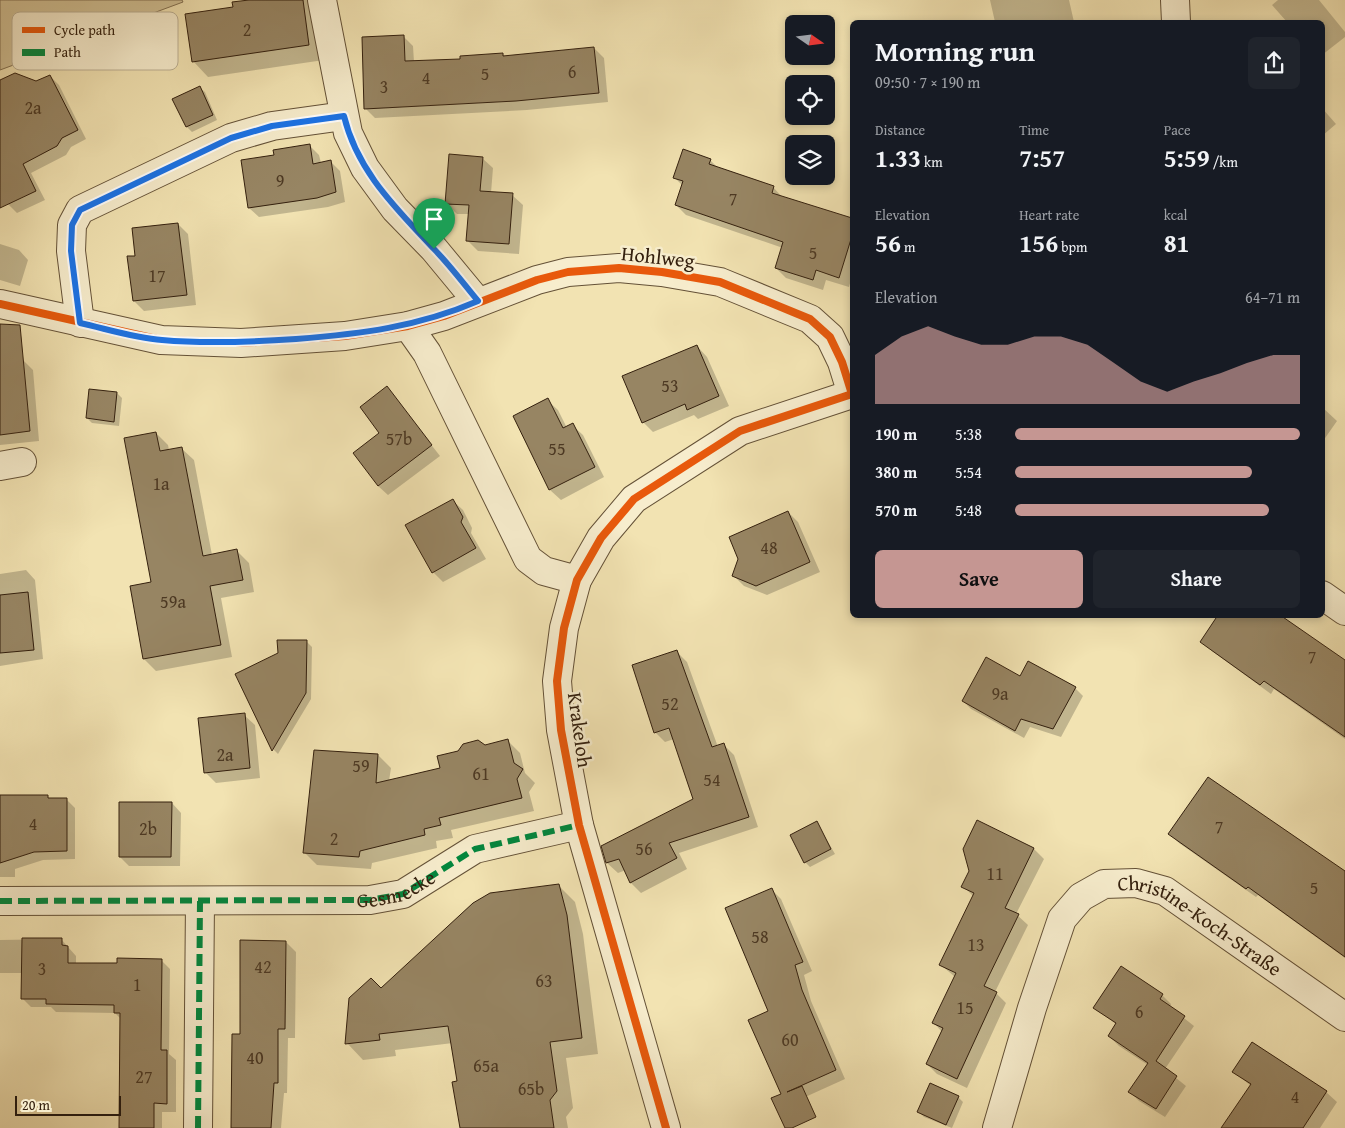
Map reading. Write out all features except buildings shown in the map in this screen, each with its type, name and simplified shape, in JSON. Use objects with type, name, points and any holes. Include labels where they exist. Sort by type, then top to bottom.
[{"type":"street","points":[[322,0],[329,24],[348,133],[365,168],[396,209],[434,249],[478,301]]},
{"type":"street","points":[[1174,0],[1176,20]]},
{"type":"street","points":[[80,323],[71,251],[72,225],[80,210],[231,138],[272,126],[344,116]]},
{"type":"street","name":"Hohlweg","points":[[0,304],[161,340],[241,343],[345,336],[408,326],[444,316],[478,301],[537,280],[568,272],[619,268],[662,272],[720,282],[810,320],[830,337],[842,362],[850,388]]},
{"type":"street","points":[[408,326],[427,353],[528,559],[544,571],[577,580]]},
{"type":"street","name":"Krakeloh","points":[[666,1128],[579,825],[561,730],[557,680],[564,628],[577,580],[601,538],[634,499],[740,431],[850,395]]},
{"type":"street","points":[[1325,596],[1345,611]]},
{"type":"street","name":"Gesmecke","points":[[0,901],[370,900],[403,894],[475,849],[579,825]]},
{"type":"street","name":"Christine-Koch-Straße","points":[[997,1128],[1032,1008],[1062,919],[1081,897],[1104,884],[1136,883],[1165,891],[1345,1017]]},
{"type":"street","points":[[198,1128],[200,901]]},
{"type":"shaded area","points":[[0,0],[182,0],[183,2],[156,12],[12,12],[12,66],[0,70]]},
{"type":"marked path","points":[[0,901],[370,900],[403,894],[475,849],[579,825]]},
{"type":"marked path","points":[[198,1128],[200,901]]},
{"type":"cycle path","points":[[0,304],[161,340],[241,343],[345,336],[408,326],[444,316],[537,280],[568,272],[619,268],[662,272],[720,282],[810,319],[830,337],[842,362],[850,388]]},
{"type":"cycle path","points":[[666,1128],[579,825],[561,730],[557,681],[564,628],[577,580],[601,538],[634,499],[740,431],[850,395]]},
{"type":"route","points":[[344,116],[348,133],[365,168],[396,209],[434,249],[478,301],[444,316],[408,326],[345,336],[241,343],[161,340],[80,323],[71,251],[72,225],[80,210],[231,138],[272,126],[344,116]]}]
